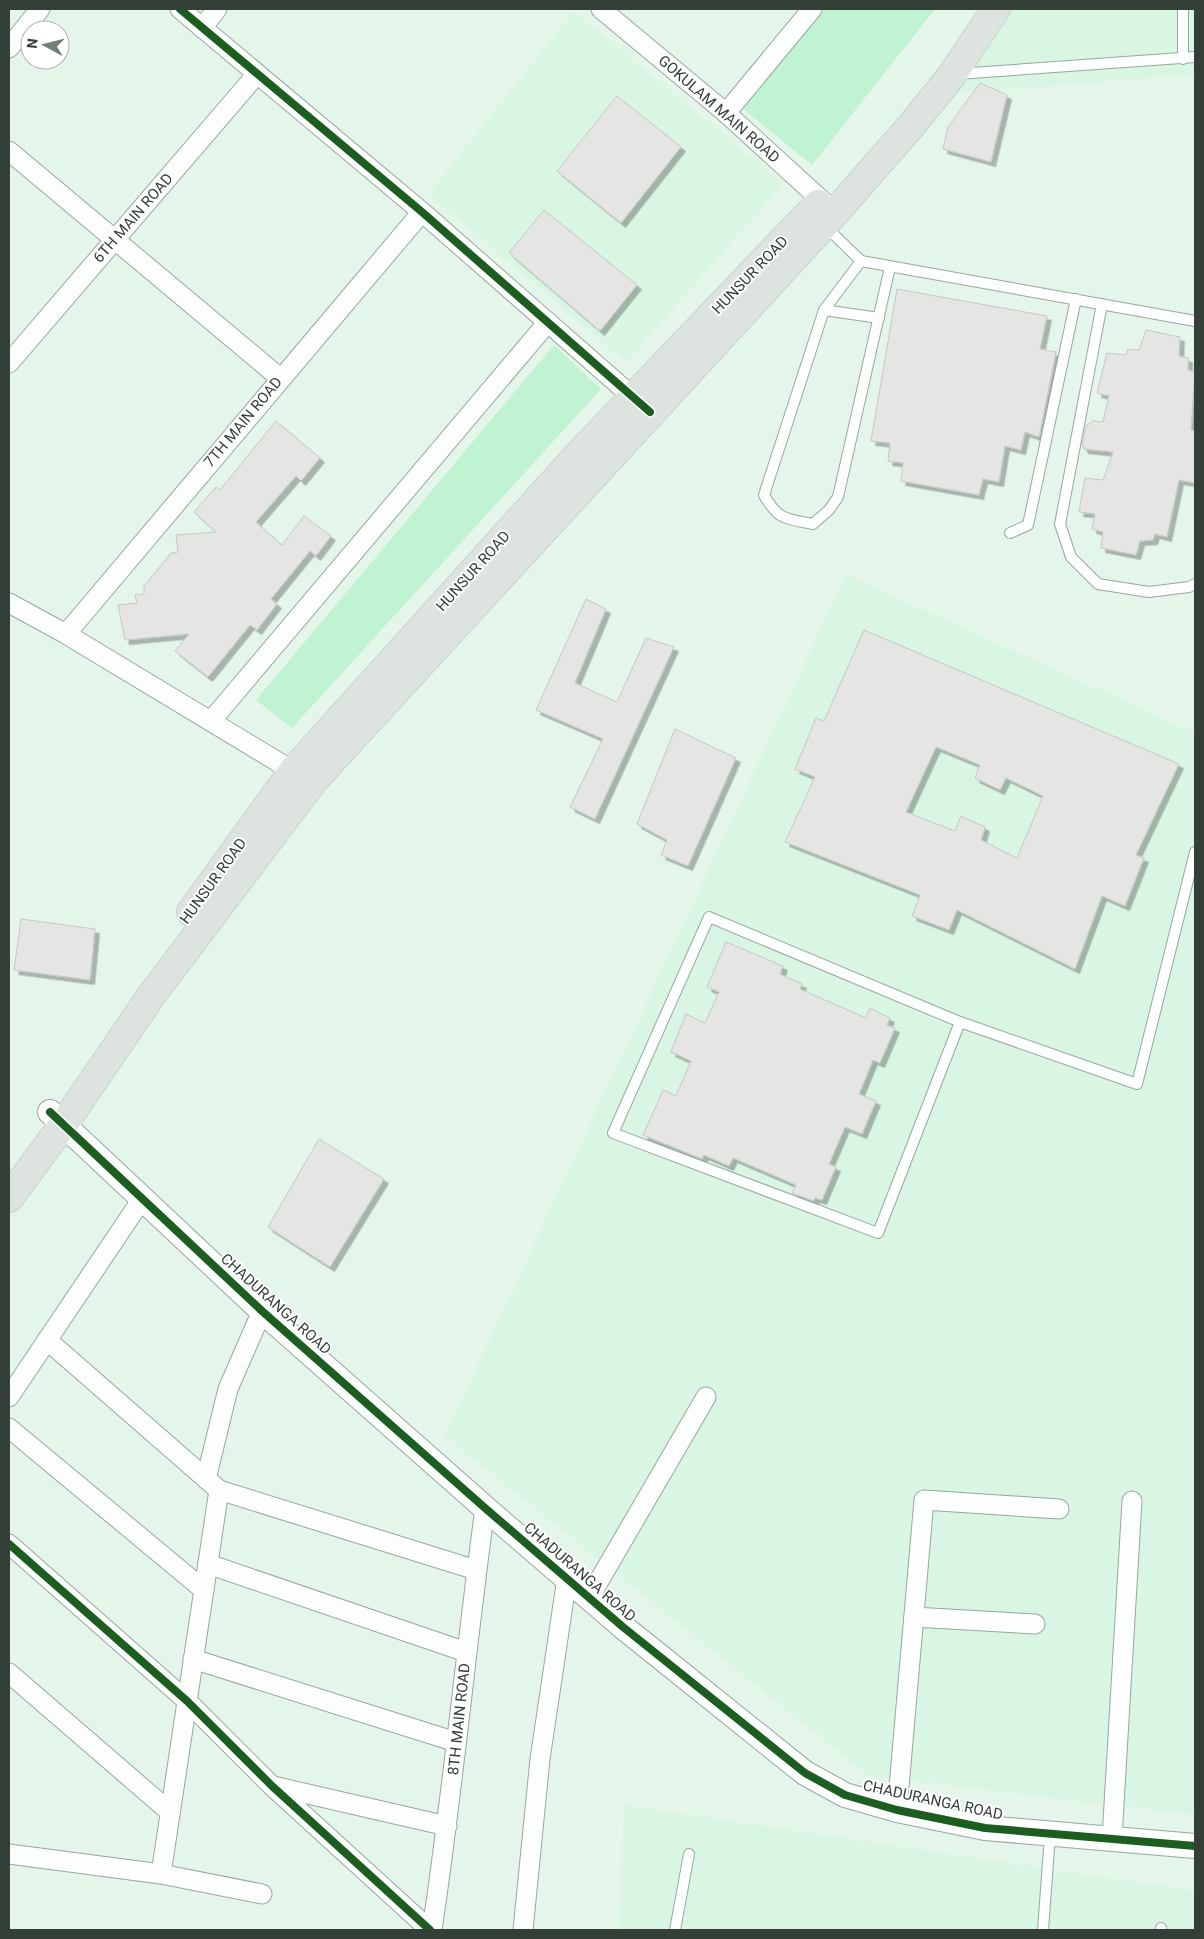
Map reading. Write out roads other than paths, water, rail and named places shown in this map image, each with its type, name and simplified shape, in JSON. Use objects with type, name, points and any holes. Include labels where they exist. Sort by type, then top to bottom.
[{"type":"main road","name":"HUNSUR ROAD","points":[[9,1167],[56,1118],[293,771],[826,213],[944,75],[978,9]]},
{"type":"main road","points":[[944,75],[996,9]]},
{"type":"main road","points":[[9,1198],[56,1118],[314,780],[642,405]]},
{"type":"street","points":[[9,48],[40,9]]},
{"type":"street","points":[[180,9],[422,212],[642,405]]},
{"type":"street","points":[[202,28],[217,9]]},
{"type":"street","points":[[726,113],[812,9]]},
{"type":"street","name":"GOKULAM MAIN ROAD","points":[[611,12],[726,113],[826,213]]},
{"type":"street","name":"6TH MAIN ROAD","points":[[9,363],[257,74]]},
{"type":"street","points":[[9,151],[280,378]]},
{"type":"street","name":"7TH MAIN ROAD","points":[[66,634],[422,212]]},
{"type":"street","points":[[211,721],[548,322]]},
{"type":"street","points":[[9,603],[66,634],[293,771]]},
{"type":"street","name":"CHADURANGA ROAD","points":[[56,1118],[262,1311],[484,1508],[589,1598],[805,1773],[845,1795],[897,1810],[985,1828],[1195,1846]]},
{"type":"street","points":[[9,1397],[142,1199]]},
{"type":"street","points":[[161,1874],[208,1564],[212,1484],[228,1389],[262,1311]]},
{"type":"street","points":[[47,1340],[212,1484],[476,1570]]},
{"type":"street","points":[[589,1598],[706,1397]]},
{"type":"street","points":[[9,1428],[204,1590]]},
{"type":"street","points":[[897,1810],[924,1500],[1059,1509]]},
{"type":"street","points":[[1112,1838],[1132,1501]]},
{"type":"street","name":"8TH MAIN ROAD","points":[[431,1930],[448,1826],[466,1652],[484,1508]]},
{"type":"street","points":[[9,1544],[187,1701],[272,1786],[431,1930]]},
{"type":"street","points":[[208,1564],[466,1652]]},
{"type":"street","points":[[523,1930],[540,1759],[567,1578]]},
{"type":"street","points":[[914,1617],[1035,1624]]},
{"type":"street","points":[[193,1659],[456,1742]]},
{"type":"street","points":[[9,1673],[170,1812]]},
{"type":"street","points":[[272,1786],[448,1826]]},
{"type":"street","points":[[9,1854],[161,1874],[262,1894]]},
{"type":"lane","points":[[1182,9],[1183,59]]},
{"type":"lane","points":[[944,75],[1195,58]]},
{"type":"lane","points":[[826,213],[861,262],[1195,321]]},
{"type":"lane","points":[[861,262],[824,310],[764,495],[774,512],[792,520],[813,524],[829,510],[838,497],[890,267]]},
{"type":"lane","points":[[1010,533],[1028,525],[1076,300]]},
{"type":"lane","points":[[1102,304],[1060,524],[1070,557],[1098,584],[1149,592],[1188,587],[1195,584]]},
{"type":"lane","points":[[824,310],[879,318]]},
{"type":"lane","points":[[960,1022],[878,1233],[613,1133],[709,917],[960,1022],[1137,1084],[1195,852]]},
{"type":"lane","points":[[1043,1930],[1050,1835]]},
{"type":"lane","points":[[675,1930],[690,1854]]}]
